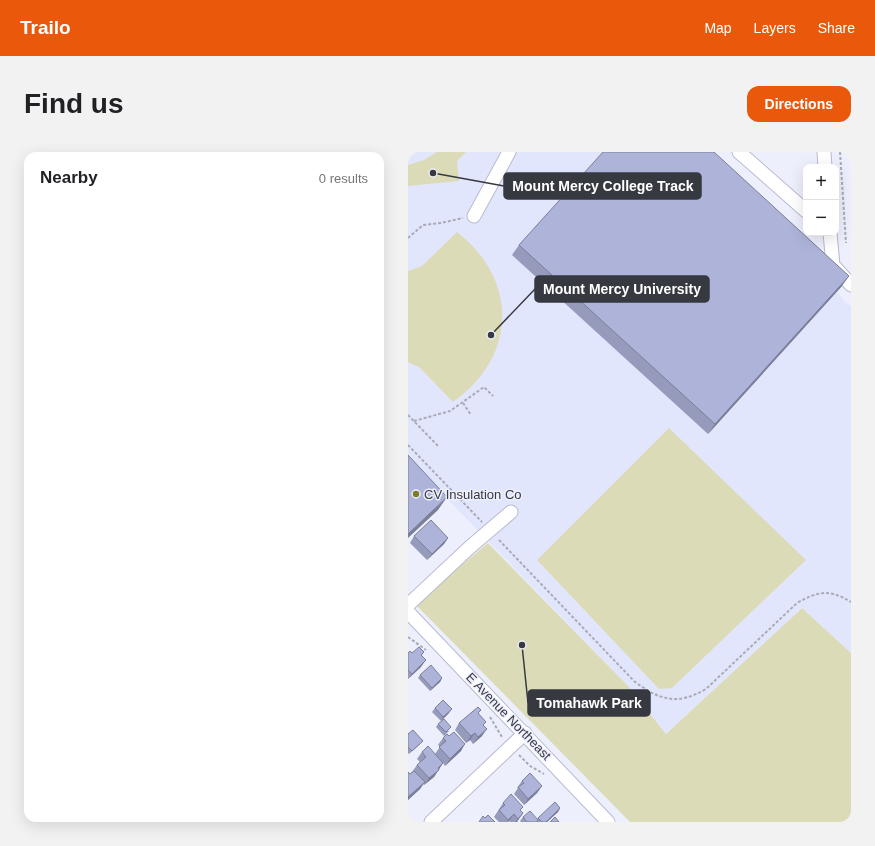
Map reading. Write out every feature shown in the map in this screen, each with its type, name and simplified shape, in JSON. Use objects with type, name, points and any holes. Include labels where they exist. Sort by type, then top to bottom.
[{"type":"street","points":[[474,216],[509,152]]},
{"type":"street","points":[[739,152],[803,208]]},
{"type":"street","points":[[824,152],[825,164]]},
{"type":"street","points":[[830,236],[833,265],[851,285]]},
{"type":"street","points":[[408,605],[470,547],[511,512]]},
{"type":"street","name":"E Avenue Northeast","points":[[408,612],[525,733],[608,822]]},
{"type":"street","points":[[431,822],[525,733]]},
{"type":"path","points":[[840,152],[846,242]]},
{"type":"path","points":[[408,238],[423,224],[442,223],[474,216]]},
{"type":"path","points":[[414,421],[436,416],[463,404],[484,387],[493,396]]},
{"type":"path","points":[[463,404],[471,415]]},
{"type":"path","points":[[408,415],[438,446]]},
{"type":"path","points":[[408,445],[482,522]]},
{"type":"path","points":[[496,536],[634,681],[650,694],[658,697],[670,699],[689,697],[706,689],[797,602],[809,595],[824,592],[839,595],[851,602]]},
{"type":"path","points":[[408,637],[428,652]]},
{"type":"path","points":[[489,716],[504,740]]},
{"type":"shaded area","points":[[408,152],[711,152],[829,281],[845,302],[851,306],[851,653],[802,608],[666,734],[628,686],[408,458]]},
{"type":"green space","points":[[437,152],[466,152],[457,161],[459,181],[408,186],[408,165],[424,160]]},
{"type":"green space","points":[[457,232],[477,251],[492,272],[500,295],[502,318],[499,341],[489,363],[474,384],[453,402],[419,367],[408,362],[408,271],[422,266]]},
{"type":"green space","points":[[669,428],[806,560],[672,688],[659,689],[537,560]]},
{"type":"green space","points":[[488,543],[628,686],[666,734],[802,608],[851,653],[851,822],[630,822],[415,604]]},
{"type":"building","points":[[603,152],[714,152],[803,234],[803,236],[805,236],[849,276],[715,424],[519,245]]},
{"type":"building","points":[[408,455],[447,497],[408,534]]},
{"type":"building","points":[[431,520],[448,538],[432,554],[414,536]]},
{"type":"building","points":[[419,647],[424,652],[421,655],[426,660],[412,674],[408,670],[408,653],[410,651],[412,653]]},
{"type":"building","points":[[431,665],[442,678],[432,688],[420,675]]},
{"type":"building","points":[[443,700],[452,709],[443,717],[435,708]]},
{"type":"building","points":[[478,707],[481,710],[478,713],[486,722],[483,725],[487,729],[478,737],[475,733],[471,736],[459,723]]},
{"type":"building","points":[[444,719],[451,727],[446,732],[438,724]]},
{"type":"building","points":[[413,730],[423,741],[412,751],[408,747],[408,734]]},
{"type":"building","points":[[454,732],[465,744],[450,759],[439,747],[446,741],[443,738],[447,734],[449,736]]},
{"type":"building","points":[[428,746],[443,763],[438,768],[439,770],[429,778],[417,765],[426,757],[422,752]]},
{"type":"building","points":[[414,771],[425,782],[408,797],[408,772],[410,774]]},
{"type":"building","points":[[530,773],[542,786],[528,799],[518,787],[524,783],[522,781]]},
{"type":"building","points":[[511,794],[523,807],[520,810],[523,813],[518,819],[514,814],[508,820],[499,810],[505,805],[503,803]]},
{"type":"building","points":[[555,802],[560,808],[546,822],[542,822],[538,818]]},
{"type":"building","points":[[530,811],[538,820],[537,822],[527,822],[523,817]]},
{"type":"building","points":[[488,815],[495,822],[479,822],[483,816],[485,818]]},
{"type":"building","points":[[555,817],[559,822],[550,822]]},
{"type":"place","name":"Mount Mercy College Track","points":[[433,173]]},
{"type":"place","name":"Mount Mercy University","points":[[491,335]]},
{"type":"place","name":"CV Insulation Co","points":[[416,494]]},
{"type":"place","name":"Tomahawk Park","points":[[522,645]]}]
